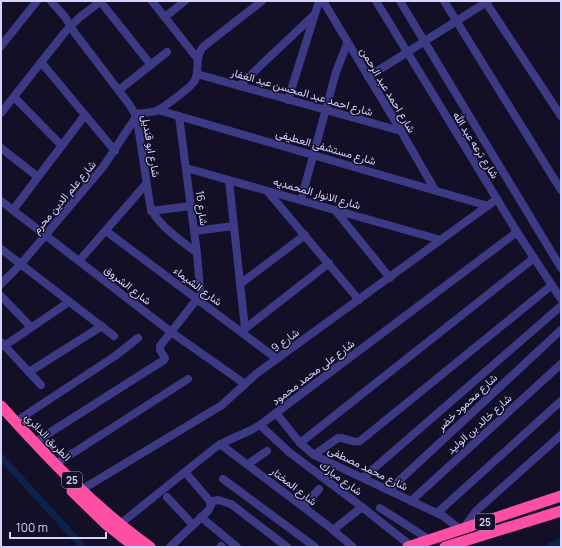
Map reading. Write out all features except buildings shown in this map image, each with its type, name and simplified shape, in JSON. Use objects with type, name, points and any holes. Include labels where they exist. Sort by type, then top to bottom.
[{"type":"highway","name":"الطريق الدائري","points":[[1,406],[81,490],[120,524],[150,547]]},
{"type":"highway","name":"الطريق الدائري","points":[[1,416],[85,504],[135,547]]},
{"type":"highway","name":"25","points":[[410,546],[561,496]]},
{"type":"highway","name":"25","points":[[445,547],[561,511]]},
{"type":"street","points":[[1,46],[37,1]]},
{"type":"street","name":"شارع ابو قنديل","points":[[51,1],[65,17],[70,26],[119,90],[135,115],[139,130],[151,210],[157,220],[197,253]]},
{"type":"street","points":[[1,113],[70,26],[100,1],[151,65]]},
{"type":"street","points":[[152,1],[198,58]]},
{"type":"street","points":[[165,17],[185,1]]},
{"type":"street","points":[[135,115],[158,110],[192,85],[196,79],[198,58],[203,47],[262,1]]},
{"type":"street","points":[[288,100],[319,1]]},
{"type":"street","name":"شارع احمد عبد الرحمن","points":[[323,1],[347,44],[401,131],[434,190]]},
{"type":"street","name":"شارع ترعه عبد الله","points":[[376,1],[517,232],[561,299]]},
{"type":"street","points":[[400,1],[561,268]]},
{"type":"street","points":[[444,1],[561,190]]},
{"type":"street","points":[[368,77],[486,1],[561,116]]},
{"type":"street","points":[[239,86],[314,15]]},
{"type":"street","points":[[300,200],[336,72],[347,44]]},
{"type":"street","points":[[119,90],[167,52]]},
{"type":"street","points":[[41,62],[115,151]]},
{"type":"street","name":"شارع احمد عبد المحسن عبد الغفار","points":[[197,74],[401,131]]},
{"type":"street","points":[[14,97],[62,146]]},
{"type":"street","name":"شارع مستشفى العطيفى","points":[[158,110],[488,206]]},
{"type":"street","points":[[13,210],[85,115]]},
{"type":"street","name":"شارع علم الدين محرم","points":[[1,284],[21,264],[104,167],[115,151],[135,115]]},
{"type":"street","name":"شارع 16","points":[[179,116],[197,253],[199,301]]},
{"type":"street","points":[[1,148],[38,177]]},
{"type":"street","name":"شارع الانوار المحمديه","points":[[186,168],[441,240]]},
{"type":"street","points":[[229,180],[240,284],[243,330]]},
{"type":"street","points":[[79,261],[146,184]]},
{"type":"street","points":[[268,191],[359,300]]},
{"type":"street","name":"شارع 9","points":[[81,490],[222,405],[256,374],[497,199]]},
{"type":"street","name":"شارع الشروق","points":[[1,201],[171,332],[244,384]]},
{"type":"street","points":[[151,210],[191,206]]},
{"type":"street","points":[[335,210],[390,278]]},
{"type":"street","points":[[194,231],[234,226]]},
{"type":"street","name":"شارع الشيماء","points":[[106,231],[199,301],[243,330],[277,359]]},
{"type":"street","name":"شارع على محمد محمود","points":[[120,524],[220,444],[243,435],[260,425],[517,232]]},
{"type":"street","points":[[240,284],[305,235]]},
{"type":"street","points":[[1,249],[114,336]]},
{"type":"street","points":[[300,443],[534,258]]},
{"type":"street","points":[[243,330],[329,264]]},
{"type":"street","points":[[314,455],[338,438],[344,438],[355,442],[360,441],[552,285]]},
{"type":"street","points":[[1,296],[32,327]]},
{"type":"street","points":[[34,442],[164,360],[165,358],[160,348],[171,332],[199,301]]},
{"type":"street","points":[[41,385],[3,344],[32,327],[69,302]]},
{"type":"street","points":[[363,478],[561,306]]},
{"type":"street","points":[[28,372],[102,326]]},
{"type":"street","name":"شارع محمود خضر","points":[[389,490],[561,330]]},
{"type":"street","points":[[15,422],[108,360],[138,338]]},
{"type":"street","name":"شارع خالد بن الوليد","points":[[411,501],[561,364]]},
{"type":"street","points":[[56,464],[188,380]]},
{"type":"street","points":[[437,513],[561,400]]},
{"type":"street","name":"شارع محمد مصطفى","points":[[276,413],[300,443],[314,455],[437,513],[450,520],[461,530]]},
{"type":"street","name":"شارع مبارك","points":[[260,425],[288,452],[362,507],[410,546]]},
{"type":"street","points":[[461,530],[476,511],[561,435]]},
{"type":"street","name":"شارع المختار","points":[[220,444],[304,507],[352,547]]},
{"type":"street","points":[[248,464],[267,451]]},
{"type":"street","points":[[170,547],[210,508],[210,502],[185,472]]},
{"type":"street","points":[[223,479],[315,547]]},
{"type":"street","points":[[304,507],[320,489]]},
{"type":"street","points":[[167,496],[193,526]]},
{"type":"street","points":[[210,502],[218,500],[230,504],[287,547]]},
{"type":"street","points":[[333,530],[362,507]]},
{"type":"street","points":[[380,508],[430,540]]},
{"type":"street","points":[[201,517],[237,547]]},
{"type":"waterway","points":[[1,457],[83,547]]},
{"type":"waterway","points":[[549,547],[561,542]]}]
